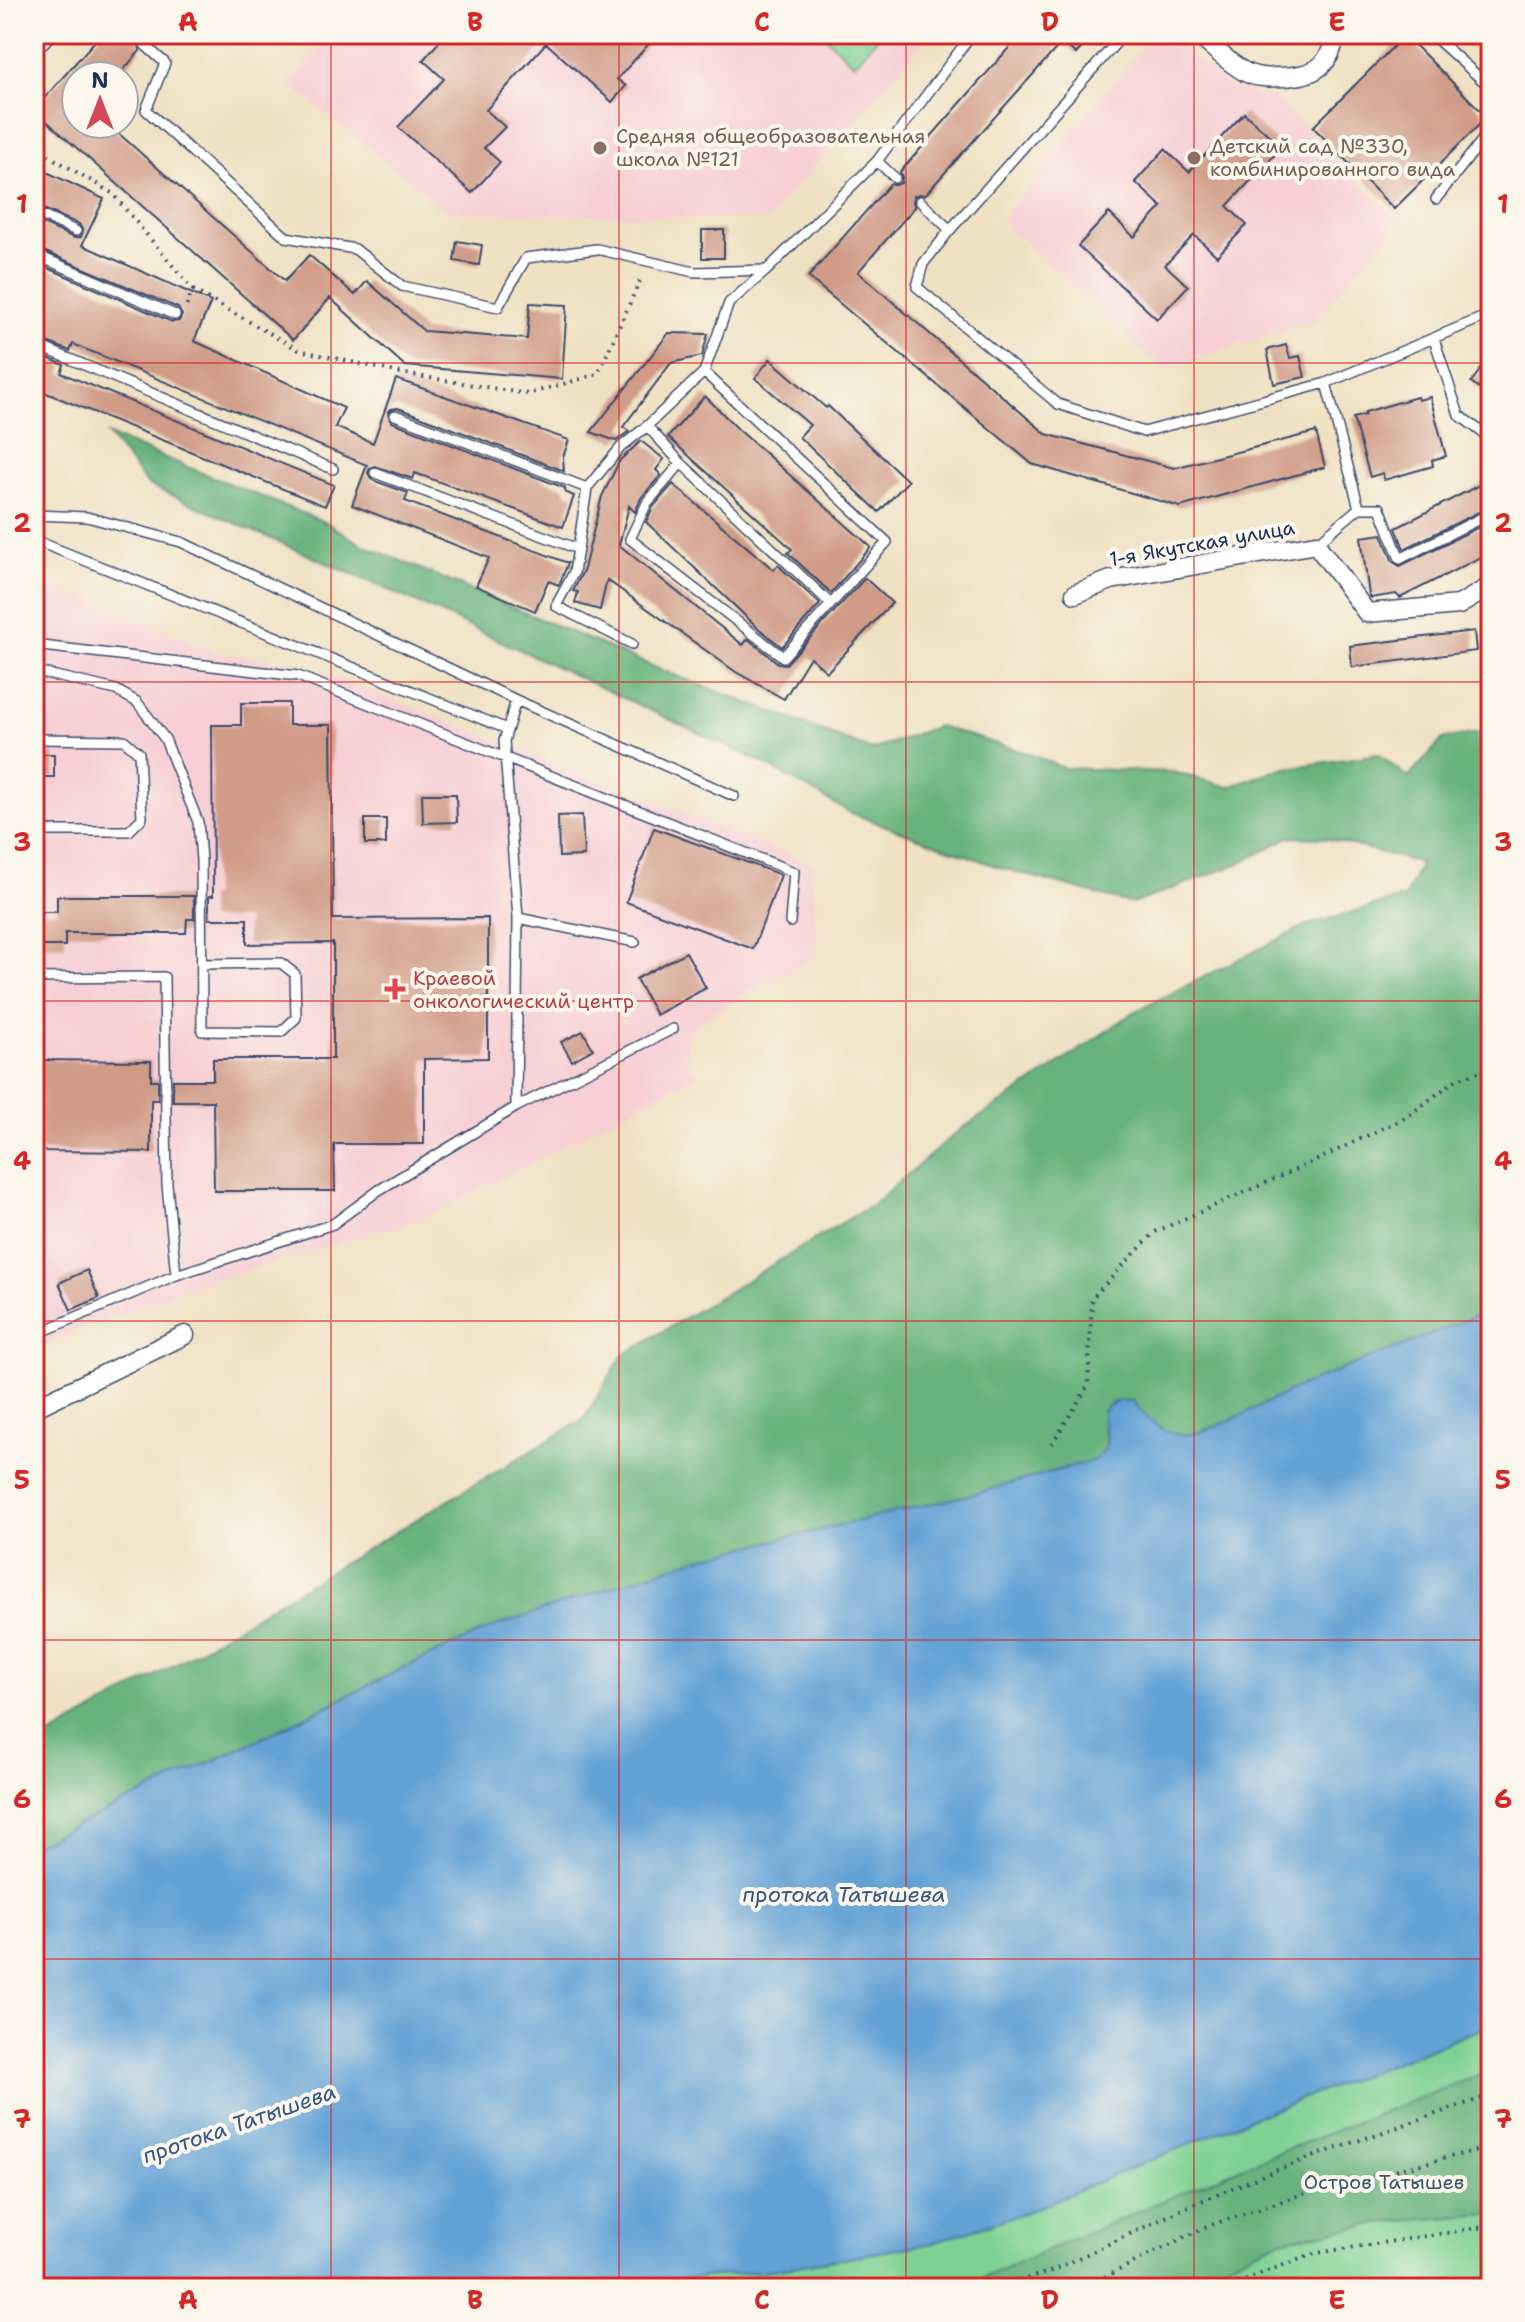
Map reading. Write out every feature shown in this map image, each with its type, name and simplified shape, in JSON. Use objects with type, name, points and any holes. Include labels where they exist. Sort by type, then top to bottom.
[{"type":"street","points":[[1197,34],[1213,40],[1243,71],[1256,76],[1300,78],[1321,64],[1334,38]]},
{"type":"street","name":"1-я Якутская улица","points":[[1075,594],[1111,580],[1316,544],[1367,613],[1459,605],[1491,586]]},
{"type":"street","points":[[34,1408],[185,1335]]},
{"type":"lane","points":[[34,53],[52,34]]},
{"type":"lane","points":[[632,644],[556,606],[574,572],[587,488],[621,447],[704,372],[729,303],[767,270],[877,161],[972,34]]},
{"type":"lane","points":[[1124,34],[950,230],[923,264],[917,287],[1058,404],[1144,432],[1326,383],[1491,314]]},
{"type":"lane","points":[[1334,38],[1372,34]]},
{"type":"lane","points":[[1431,34],[1491,88]]},
{"type":"lane","points":[[145,45],[165,63],[146,110],[286,237],[355,249],[402,286],[498,307],[526,258],[597,249],[694,272],[767,270]]},
{"type":"lane","points":[[1436,199],[1491,129]]},
{"type":"lane","points":[[877,161],[895,178]]},
{"type":"lane","points":[[920,201],[950,230]]},
{"type":"lane","points":[[34,212],[76,231]]},
{"type":"lane","points":[[34,254],[175,315]]},
{"type":"lane","points":[[1434,339],[1459,415],[1491,439]]},
{"type":"lane","points":[[34,344],[333,469]]},
{"type":"lane","points":[[681,463],[647,503],[630,539],[783,657],[887,542],[704,372]]},
{"type":"lane","points":[[1326,383],[1359,508]]},
{"type":"lane","points":[[395,415],[587,488]]},
{"type":"lane","points":[[647,426],[681,463],[831,604]]},
{"type":"lane","points":[[375,473],[578,549]]},
{"type":"lane","points":[[1316,544],[1359,508],[1380,508],[1400,559],[1491,513]]},
{"type":"lane","points":[[34,515],[87,517],[181,542],[516,700],[734,796]]},
{"type":"lane","points":[[34,540],[507,729]]},
{"type":"lane","points":[[34,645],[298,676],[794,872],[790,922]]},
{"type":"lane","points":[[34,671],[116,690],[137,702],[165,739],[198,822],[202,1031],[281,1032],[296,1018],[295,974],[281,963],[202,964]]},
{"type":"lane","points":[[516,700],[504,741],[518,918],[516,1107]]},
{"type":"lane","points":[[34,739],[124,740],[139,753],[142,818],[129,831],[34,831]]},
{"type":"lane","points":[[518,918],[635,942]]},
{"type":"lane","points":[[34,978],[164,977],[167,1185],[176,1275]]},
{"type":"lane","points":[[34,1335],[176,1275],[333,1224],[379,1190],[516,1107],[673,1029]]},
{"type":"path","points":[[34,147],[112,193],[193,290],[299,350],[400,373],[528,394],[598,374],[642,276]]},
{"type":"path","points":[[175,315],[184,310],[193,290]]},
{"type":"path","points":[[1052,1444],[1088,1386],[1092,1298],[1155,1232],[1408,1116],[1457,1079],[1491,1068]]},
{"type":"path","points":[[996,2288],[1049,2272],[1256,2178],[1491,2095]]},
{"type":"path","points":[[1083,2288],[1219,2223],[1315,2190],[1491,2147]]},
{"type":"path","points":[[1231,2288],[1259,2274],[1317,2253],[1491,2226]]},
{"type":"shaded area","name":"Средняя общеобразовательная школа №121","points":[[332,34],[931,34],[768,219],[449,212],[289,84]]},
{"type":"shaded area","name":"Детский сад №330, комбинированного вида","points":[[1153,34],[1167,34],[1231,88],[1272,96],[1400,221],[1315,320],[1163,369],[1001,220]]},
{"type":"shaded area","name":"Краевой онкологический центр","points":[[34,577],[218,652],[300,664],[812,863],[818,955],[694,1024],[685,1055],[697,1075],[427,1217],[192,1286],[34,1349]]},
{"type":"green space","points":[[822,34],[881,34],[854,64]]},
{"type":"green space","points":[[108,435],[327,523],[361,544],[659,669],[872,750],[938,726],[1024,752],[1064,768],[1173,772],[1229,787],[1280,769],[1379,754],[1408,778],[1443,739],[1491,731],[1491,1309],[1308,1383],[1227,1422],[1195,1433],[1174,1434],[1160,1428],[1132,1401],[1111,1403],[1103,1421],[1106,1447],[1094,1460],[981,1492],[772,1541],[410,1665],[34,1845],[34,1745],[167,1669],[584,1419],[622,1356],[873,1204],[961,1129],[1134,1012],[1305,926],[1405,897],[1421,863],[1325,838],[1289,837],[1243,862],[1132,904],[1001,868],[851,813],[759,761],[434,610],[148,485]]},
{"type":"green space","name":"Остров Татышев","points":[[1491,2025],[1491,2288],[603,2288],[779,2269],[932,2243]]},
{"type":"green space","points":[[1491,2070],[1491,2214],[1385,2222],[1281,2240],[1229,2262],[1195,2288],[959,2288],[1242,2167]]},
{"type":"water","name":"протока Татышева","points":[[1491,1309],[1491,2025],[1240,2123],[1029,2211],[932,2243],[779,2269],[603,2288],[34,2288],[34,1845],[496,1626],[692,1560],[981,1492],[1094,1460],[1106,1443],[1103,1411],[1116,1402],[1132,1401],[1154,1423],[1174,1434],[1210,1429],[1308,1383]]},
{"type":"building","points":[[101,34],[155,34],[150,39],[139,41],[140,51],[132,60],[78,60]]},
{"type":"building","points":[[446,34],[658,34],[617,79],[626,86],[612,102],[546,43],[486,110],[505,127],[484,148],[500,162],[472,193],[398,127],[444,79],[423,60]]},
{"type":"building","points":[[1021,34],[1094,34],[1076,54],[1062,42],[925,195],[914,196],[915,207],[858,272],[1046,434],[1174,468],[1316,432],[1325,467],[1180,507],[1032,464],[808,277],[890,184],[901,183],[900,172]]},
{"type":"building","points":[[1405,35],[1487,117],[1394,209],[1313,127]]},
{"type":"building","points":[[60,81],[60,133],[34,110]]},
{"type":"building","points":[[1244,113],[1282,147],[1227,206],[1247,225],[1217,256],[1194,235],[1165,265],[1188,286],[1157,319],[1078,246],[1109,213],[1134,237],[1162,207],[1135,182],[1165,149],[1189,172]]},
{"type":"building","points":[[68,140],[126,140],[285,281],[309,255],[355,295],[367,281],[424,331],[527,339],[530,303],[567,305],[562,379],[405,366],[330,298],[293,340]]},
{"type":"building","points":[[34,166],[104,199],[82,245],[211,302],[194,341],[344,408],[335,427],[373,443],[396,379],[569,440],[563,457],[564,471],[398,408],[388,413],[392,422],[565,488],[565,492],[574,496],[563,527],[415,473],[413,479],[375,466],[368,473],[372,480],[408,493],[405,501],[568,563],[559,585],[548,581],[535,611],[476,586],[489,558],[352,505],[367,465],[73,344],[70,351],[34,337],[34,262],[172,322],[179,321],[182,315],[178,308],[34,247],[34,220],[74,238],[81,237],[83,231],[79,224],[34,205]]},
{"type":"building","points":[[702,230],[724,230],[724,258],[702,258]]},
{"type":"building","points":[[457,241],[482,245],[479,265],[454,261]]},
{"type":"building","points":[[669,333],[708,334],[702,356],[671,363],[623,427],[629,431],[616,441],[591,432]]},
{"type":"building","points":[[1286,345],[1290,358],[1300,356],[1305,377],[1274,384],[1267,350]]},
{"type":"building","points":[[34,352],[64,365],[61,373],[334,485],[325,506],[34,388]]},
{"type":"building","points":[[1491,356],[1491,397],[1471,382]]},
{"type":"building","points":[[770,359],[826,408],[828,406],[908,481],[879,512],[799,437],[810,425],[755,378]]},
{"type":"building","points":[[705,396],[871,547],[831,593],[788,553],[792,549],[668,437]]},
{"type":"building","points":[[1417,397],[1418,400],[1430,397],[1446,456],[1432,460],[1433,466],[1384,480],[1383,473],[1370,477],[1353,418]]},
{"type":"building","points":[[641,441],[664,459],[656,470],[661,475],[641,498],[635,512],[629,506],[619,545],[743,645],[748,639],[778,663],[786,664],[865,578],[892,603],[827,672],[810,657],[784,699],[736,672],[607,580],[600,610],[575,603],[578,592],[573,591],[584,569],[602,496],[620,460]]},
{"type":"building","points":[[1491,479],[1491,506],[1404,549],[1396,528]]},
{"type":"building","points":[[673,484],[774,570],[778,565],[820,604],[782,647],[646,522],[653,507]]},
{"type":"building","points":[[1491,521],[1491,552],[1400,598],[1396,594],[1371,598],[1369,595],[1361,537],[1382,534],[1393,562],[1400,566]]},
{"type":"building","points":[[1474,631],[1476,651],[1352,667],[1350,646]]},
{"type":"building","points":[[241,703],[289,703],[289,725],[331,725],[333,919],[488,918],[488,1058],[424,1059],[424,1144],[334,1144],[335,1191],[214,1191],[213,1101],[173,1101],[173,1080],[213,1080],[213,1059],[333,1059],[333,943],[247,944],[247,919],[209,919],[209,896],[213,896],[212,725],[241,725]]},
{"type":"building","points":[[34,754],[54,754],[54,777],[34,777]]},
{"type":"building","points":[[422,794],[456,794],[457,822],[423,823]]},
{"type":"building","points":[[582,815],[584,856],[559,857],[558,816]]},
{"type":"building","points":[[365,819],[386,819],[386,844],[365,844]]},
{"type":"building","points":[[654,828],[781,875],[753,949],[626,902]]},
{"type":"building","points":[[57,896],[194,896],[194,919],[187,919],[186,933],[65,933],[65,946],[34,946],[34,912],[57,912]]},
{"type":"building","points":[[686,952],[706,988],[656,1015],[636,979]]},
{"type":"building","points":[[583,1031],[593,1049],[572,1061],[561,1042]]},
{"type":"building","points":[[34,1060],[151,1061],[151,1080],[158,1080],[158,1100],[151,1100],[151,1152],[34,1151]]},
{"type":"building","points":[[87,1270],[99,1298],[71,1310],[59,1283]]},
{"type":"place","name":"Средняя общеобразовательная школа №121","points":[[600,148]]},
{"type":"place","name":"Детский сад №330, комбинированного вида","points":[[1194,158]]},
{"type":"place","name":"Краевой онкологический центр","points":[[395,989]]}]
